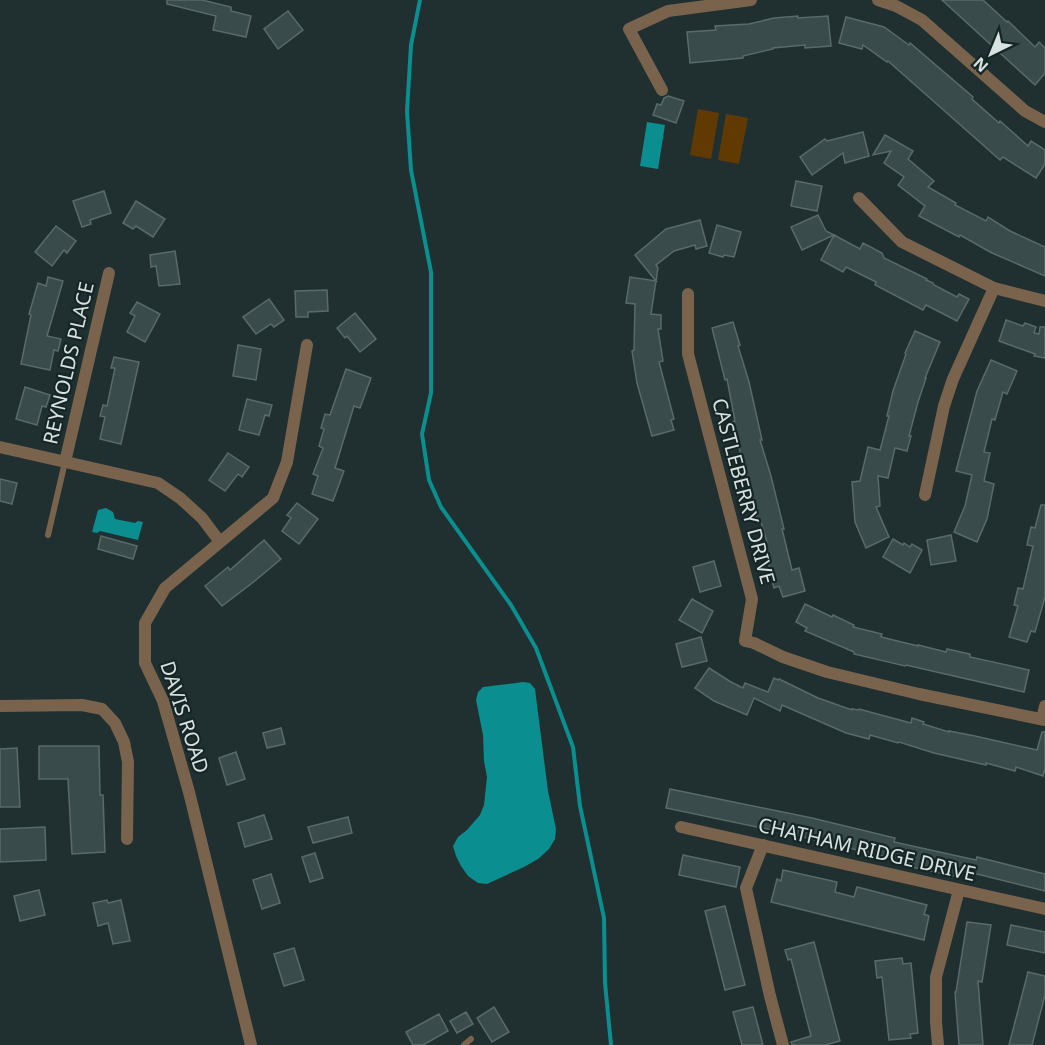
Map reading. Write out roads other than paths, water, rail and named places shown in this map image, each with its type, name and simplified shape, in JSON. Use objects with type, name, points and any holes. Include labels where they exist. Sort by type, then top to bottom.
[{"type":"street","points":[[662,90],[629,29],[668,11],[751,0]]},
{"type":"street","points":[[878,0],[896,6],[922,20],[1026,111],[1045,123]]},
{"type":"street","points":[[859,198],[902,242],[994,288],[1045,301]]},
{"type":"street","name":"REYNOLDS PLACE","points":[[65,462],[110,273]]},
{"type":"street","points":[[925,495],[952,379],[994,288]]},
{"type":"street","name":"CASTLEBERRY DRIVE","points":[[688,294],[688,354],[752,599],[745,641],[827,672],[1043,719]]},
{"type":"street","name":"DAVIS ROAD","points":[[251,1045],[189,792],[163,702],[145,663],[145,623],[165,588],[273,498],[287,462],[307,345]]},
{"type":"street","points":[[0,447],[158,483],[180,498],[202,518],[220,542]]},
{"type":"street","points":[[0,706],[82,705],[102,709],[115,723],[124,742],[128,762],[127,839]]},
{"type":"street","points":[[1043,719],[1045,706]]},
{"type":"street","name":"CHATHAM RIDGE DRIVE","points":[[681,827],[1045,909]]},
{"type":"street","points":[[763,846],[746,888],[783,1045]]},
{"type":"street","points":[[938,1045],[936,977],[959,890]]},
{"type":"lane","points":[[48,535],[65,462]]},
{"type":"lane","points":[[464,1045],[471,1039]]},
{"type":"water","points":[[647,122],[665,125],[658,169],[640,166]]},
{"type":"water","points":[[106,508],[113,512],[115,519],[135,523],[143,522],[138,540],[100,531],[92,532],[98,510]]},
{"type":"water","points":[[530,683],[535,689],[548,791],[556,829],[555,839],[549,849],[538,859],[524,867],[487,884],[478,883],[468,876],[461,866],[453,846],[458,837],[480,815],[484,805],[487,777],[483,735],[476,700],[478,692],[483,687]]},
{"type":"waterway","points":[[420,0],[411,45],[407,111],[411,170],[431,272],[431,393],[422,434],[429,480],[441,507],[511,605],[536,648],[573,747],[580,806],[604,918],[605,983],[611,1045]]}]
